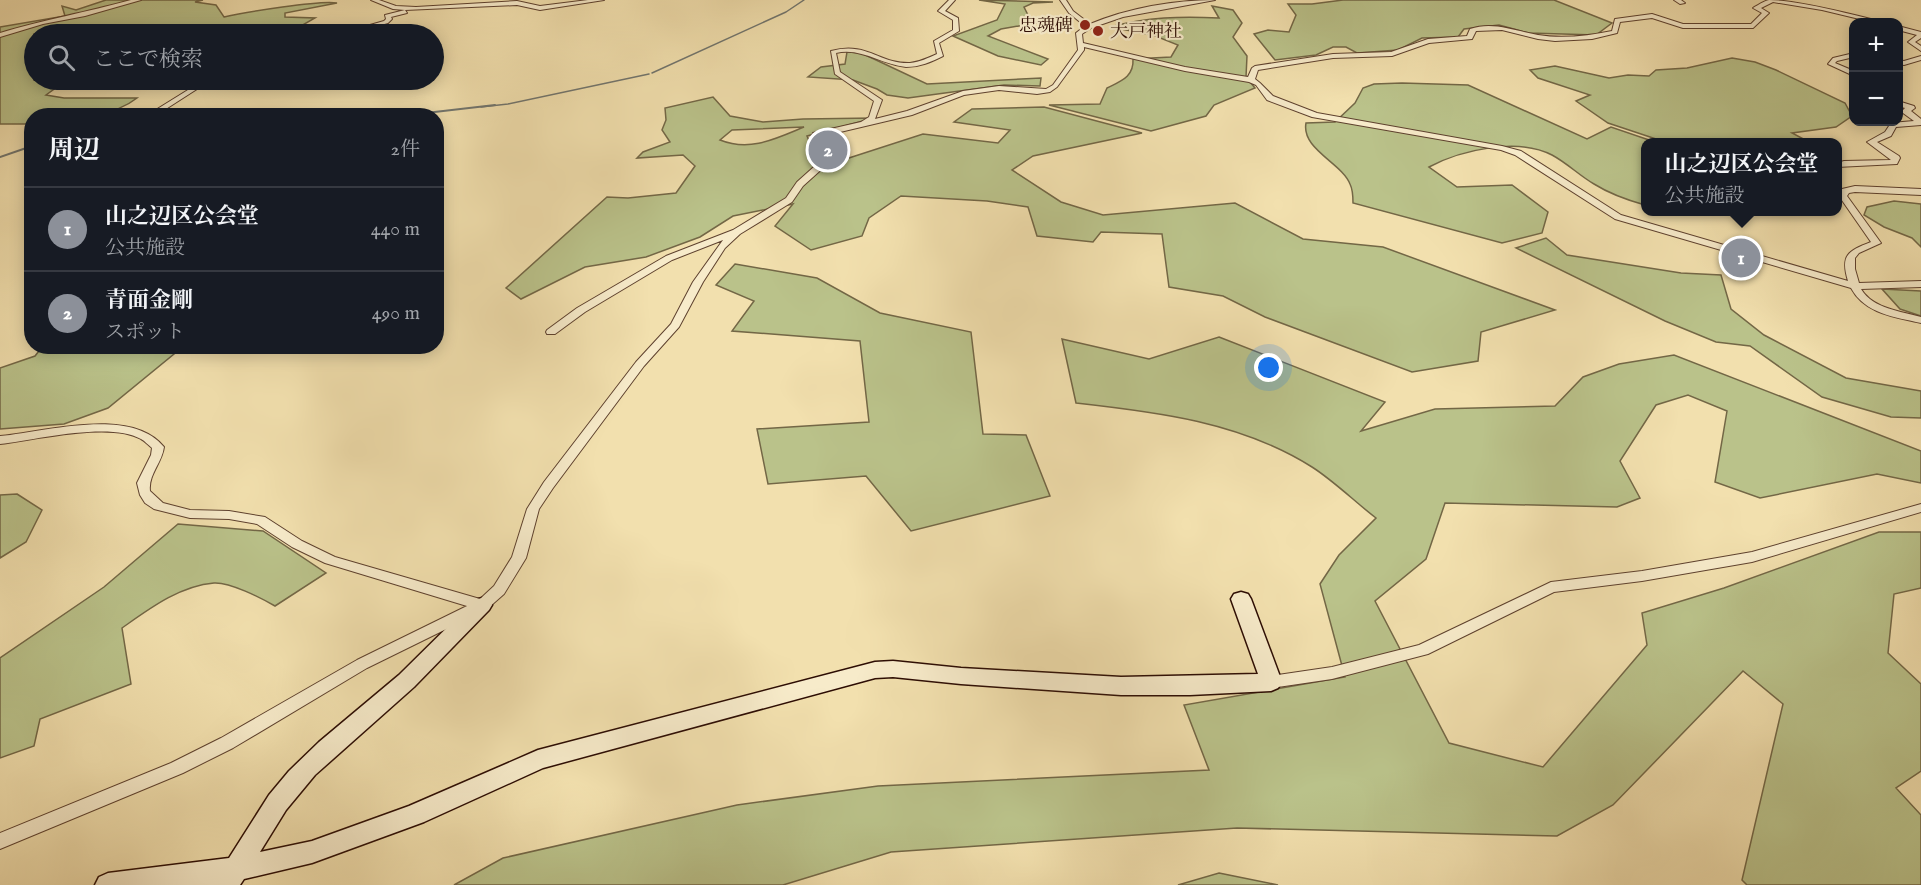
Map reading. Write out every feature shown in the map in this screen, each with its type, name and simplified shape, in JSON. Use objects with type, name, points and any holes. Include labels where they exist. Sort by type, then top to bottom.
[{"type":"street","points":[[36,24],[138,0]]},
{"type":"street","points":[[374,0],[395,8],[439,8]]},
{"type":"street","points":[[379,24],[386,22],[387,16],[397,13],[439,8],[517,3],[540,8],[602,0]]},
{"type":"street","points":[[863,124],[872,118],[878,100],[837,73],[833,52],[852,48],[891,63],[913,66],[933,60],[941,55],[936,42],[956,31],[956,19],[940,11],[952,0]]},
{"type":"street","points":[[1063,0],[1071,12],[1088,25]]},
{"type":"street","points":[[232,877],[275,807],[295,780],[332,742],[379,706],[432,659],[499,590],[519,558],[533,509],[548,485],[640,364],[675,325],[712,260],[737,232],[789,200],[800,184],[820,166],[821,160],[813,143],[816,135],[909,113],[963,93],[999,88],[1048,91],[1055,86],[1081,50],[1079,33],[1088,25],[1139,9],[1212,0]]},
{"type":"street","points":[[1640,10],[1683,26],[1753,27],[1766,13],[1756,8],[1772,0],[1822,8],[1861,18]]},
{"type":"street","points":[[1822,8],[1827,5],[1824,0]]},
{"type":"street","points":[[1251,80],[1255,69],[1333,56],[1392,54],[1428,41],[1470,39],[1472,30],[1475,29],[1502,28],[1538,37],[1580,38],[1615,32],[1617,21],[1652,16]]},
{"type":"street","points":[[0,35],[24,28]]},
{"type":"street","points":[[1903,29],[1921,34]]},
{"type":"street","points":[[1921,34],[1911,42],[1921,49]]},
{"type":"street","points":[[1081,45],[1185,69],[1251,80],[1258,84],[1270,98],[1316,115],[1511,150],[1582,192],[1611,214],[1855,286],[1921,284]]},
{"type":"street","points":[[1849,56],[1835,59],[1832,64],[1849,72]]},
{"type":"street","points":[[1903,62],[1921,58]]},
{"type":"street","points":[[1903,64],[1921,68]]},
{"type":"street","points":[[162,108],[192,90]]},
{"type":"street","points":[[1903,105],[1911,108],[1906,111],[1921,123],[1903,124]]},
{"type":"street","points":[[1842,164],[1894,162],[1896,158],[1871,142],[1888,134],[1893,126]]},
{"type":"street","points":[[1921,192],[1856,189],[1845,191],[1843,196],[1876,243],[1856,251],[1849,258],[1847,266],[1855,286],[1869,303],[1921,320]]},
{"type":"street","points":[[1842,205],[1855,214]]},
{"type":"street","points":[[551,332],[581,310],[669,258],[721,236],[737,232]]},
{"type":"street","points":[[0,440],[109,427],[138,431],[158,447],[157,455],[142,483],[144,492],[159,506],[190,514],[229,515],[260,520],[297,544],[330,560],[482,606]]},
{"type":"street","points":[[108,885],[232,877],[345,841],[416,814],[538,760],[875,670],[893,669],[961,676],[1121,686],[1190,686],[1271,682],[1332,673],[1423,650],[1551,586],[1642,576],[1752,557],[1921,508]]},
{"type":"street","points":[[1241,598],[1271,682]]},
{"type":"street","points":[[0,841],[177,768],[274,716],[362,664],[482,606]]},
{"type":"green space","points":[[106,0],[203,0],[195,2],[216,5],[224,17],[300,5],[337,3],[285,13],[285,17],[315,18],[304,24],[24,24],[24,90],[53,90],[46,95],[64,98],[137,98],[118,108],[24,108],[24,124],[0,124],[0,27],[65,16],[62,6],[76,10]]},
{"type":"green space","points":[[979,0],[1053,2],[1033,3],[1024,7],[1029,17],[1042,22],[1001,29],[988,36],[1048,59],[1041,65],[998,56],[953,36],[997,20],[1005,4]]},
{"type":"green space","points":[[1343,0],[1554,0],[1612,23],[1596,35],[1529,33],[1499,25],[1464,29],[1458,37],[1422,38],[1398,50],[1357,53],[1346,47],[1333,47],[1316,55],[1275,60],[1254,34],[1268,30],[1289,32],[1296,15],[1288,4]]},
{"type":"green space","points":[[1212,6],[1233,10],[1242,23],[1233,37],[1247,56],[1246,77],[1255,88],[1214,105],[1206,116],[1151,131],[1049,105],[1100,104],[1107,88],[1129,74],[1133,59],[1171,57],[1178,45],[1153,35],[1110,27],[1164,18],[1219,18]]},
{"type":"green space","points":[[857,51],[927,84],[1041,78],[1040,86],[1004,85],[908,98],[887,95],[853,80],[808,77],[821,67],[845,64],[847,52]]},
{"type":"green space","points":[[1732,58],[1755,62],[1845,103],[1849,110],[1849,118],[1836,127],[1792,133],[1801,138],[1653,138],[1608,123],[1576,101],[1590,95],[1538,78],[1530,70],[1555,66],[1609,78],[1628,75],[1649,76],[1656,70],[1687,68]]},
{"type":"green space","points":[[1374,84],[1468,85],[1587,139],[1611,127],[1643,138],[1641,138],[1641,204],[1600,188],[1552,155],[1523,147],[1507,146],[1457,155],[1429,167],[1457,187],[1512,185],[1548,212],[1542,233],[1502,243],[1353,203],[1352,189],[1346,176],[1310,141],[1306,132],[1306,123],[1335,122],[1355,103],[1363,88]]},
{"type":"green space","points":[[713,97],[730,116],[763,122],[874,118],[807,136],[821,167],[923,134],[998,143],[1010,130],[954,122],[972,109],[1044,107],[1142,133],[1033,156],[1012,170],[1061,202],[1103,215],[1235,203],[1303,239],[1383,247],[1555,310],[1481,332],[1478,361],[1412,372],[1265,317],[1223,296],[1169,287],[1162,234],[1101,232],[1093,242],[1037,236],[1028,207],[987,201],[901,196],[869,218],[862,236],[811,250],[775,226],[793,204],[733,216],[700,237],[646,257],[585,267],[521,299],[506,288],[607,197],[628,198],[676,193],[695,166],[683,155],[637,158],[643,152],[670,142],[662,130],[666,120],[665,108]],"holes":[[[804,127],[762,143],[742,145],[720,140],[732,130]]]},
{"type":"green space","points":[[1894,201],[1921,204],[1921,247],[1912,238],[1884,227],[1864,215],[1867,207]]},
{"type":"green space","points":[[1546,238],[1567,255],[1681,273],[1721,275],[1731,309],[1764,335],[1846,378],[1921,391],[1921,418],[1891,417],[1822,397],[1750,346],[1716,342],[1665,321],[1516,248]]},
{"type":"green space","points":[[735,264],[817,278],[880,313],[971,332],[983,434],[1026,435],[1050,496],[911,531],[866,476],[768,484],[757,429],[869,422],[860,341],[732,331],[754,301],[716,285]]},
{"type":"green space","points":[[1882,289],[1921,291],[1921,316],[1900,309]]},
{"type":"green space","points":[[1219,337],[1385,402],[1361,431],[1435,409],[1555,406],[1583,377],[1619,364],[1674,355],[1921,451],[1921,483],[1877,474],[1760,498],[1715,482],[1727,411],[1688,395],[1656,405],[1620,461],[1640,498],[1617,507],[1445,503],[1426,559],[1375,601],[1449,743],[1543,767],[1647,645],[1642,613],[1724,588],[1879,532],[1921,532],[1921,588],[1894,594],[1888,653],[1921,684],[1921,771],[1896,788],[1921,815],[1921,885],[1747,885],[1742,880],[1783,704],[1743,671],[1613,805],[1557,836],[1237,828],[891,852],[783,885],[454,885],[503,858],[737,805],[878,786],[1209,770],[1184,705],[1345,677],[1320,584],[1339,555],[1376,518],[1312,467],[1257,439],[1227,429],[1168,415],[1076,403],[1062,339],[1149,359]]},
{"type":"green space","points":[[37,354],[174,354],[108,408],[64,424],[0,429],[0,368]]},
{"type":"green space","points":[[17,494],[42,510],[26,542],[0,558],[0,495]]},
{"type":"green space","points":[[178,524],[263,531],[326,573],[275,606],[245,591],[221,583],[201,585],[165,600],[122,628],[131,684],[40,719],[34,746],[0,758],[0,658],[104,587]]},
{"type":"green space","points":[[1219,873],[1278,885],[1178,885]]},
{"type":"waterway","points":[[652,73],[786,12],[804,0]]},
{"type":"waterway","points":[[481,107],[508,104],[649,74]]},
{"type":"waterway","points":[[444,111],[495,105]]},
{"type":"waterway","points":[[0,157],[24,149]]},
{"type":"place","name":"忠魂碑","points":[[1085,25]]},
{"type":"place","name":"大戸神社","points":[[1098,31]]},
{"type":"place","name":"青面金剛","points":[[828,150]]},
{"type":"place","name":"山之辺区公会堂","points":[[1741,258]]}]
